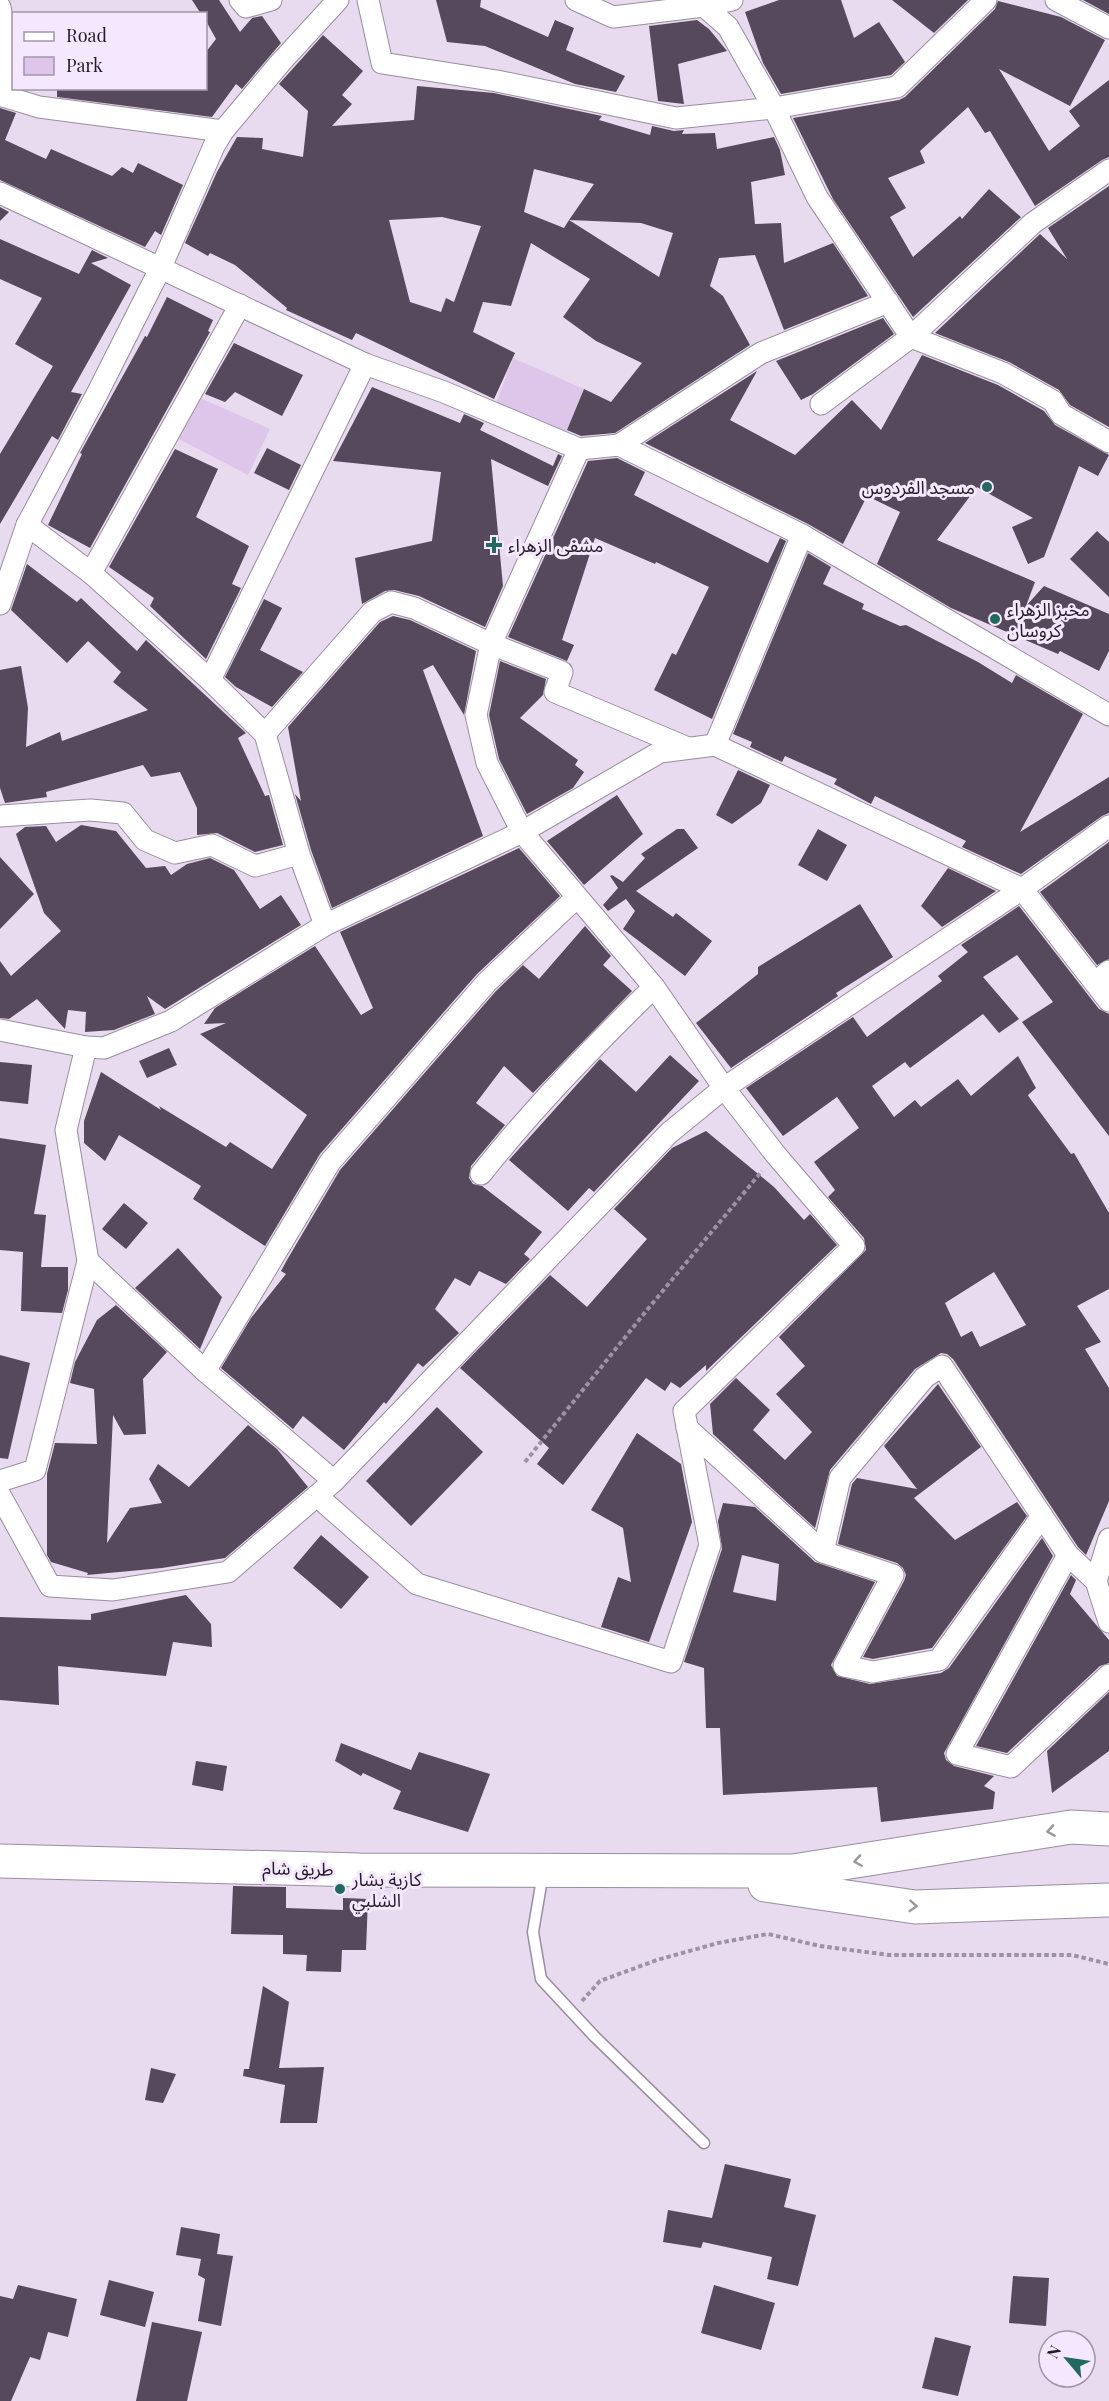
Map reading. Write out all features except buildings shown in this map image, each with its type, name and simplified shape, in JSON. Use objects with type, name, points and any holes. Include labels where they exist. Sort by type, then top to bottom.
[{"type":"main road","points":[[668,1872],[792,1871],[1071,1827],[1109,1829]]},
{"type":"main road","name":"طريق شام","points":[[0,1862],[668,1872]]},
{"type":"main road","points":[[668,1872],[915,1906],[1109,1900]]},
{"type":"street","points":[[240,0],[246,7],[271,0]]},
{"type":"street","points":[[0,602],[27,525],[161,267],[214,146],[223,131],[281,62],[338,0]]},
{"type":"street","points":[[368,0],[382,63],[497,81],[676,118],[774,108],[897,87],[986,0]]},
{"type":"street","points":[[576,0],[613,17],[732,0]]},
{"type":"street","points":[[1056,0],[1109,28]]},
{"type":"street","points":[[704,3],[728,27],[774,108],[817,197],[912,338],[1004,373],[1053,401],[1061,414],[1109,442]]},
{"type":"street","points":[[0,7],[8,52],[2,95],[39,107],[223,131]]},
{"type":"street","points":[[821,404],[912,338],[1033,223],[1109,170]]},
{"type":"street","points":[[0,193],[365,364],[444,392],[579,449],[619,445],[761,353],[888,302]]},
{"type":"street","points":[[91,573],[240,305]]},
{"type":"street","points":[[210,680],[365,364]]},
{"type":"street","points":[[619,445],[802,535],[1108,711]]},
{"type":"street","points":[[317,1496],[417,1584],[671,1662],[710,1545],[684,1411],[854,1246],[776,1155],[724,1088],[654,987],[522,832],[488,763],[476,715],[491,644],[579,449]]},
{"type":"street","points":[[27,525],[91,573],[210,680],[265,734],[299,854],[325,925]]},
{"type":"street","points":[[715,745],[802,535]]},
{"type":"street","points":[[265,734],[372,612],[391,602],[414,608],[491,644],[561,672],[555,692],[688,748]]},
{"type":"street","points":[[0,1030],[87,1047],[104,1048],[171,1022],[325,925],[522,832],[660,752],[715,745],[1022,889],[1102,977],[1109,1000]]},
{"type":"street","points":[[0,816],[90,810],[123,813],[146,840],[175,853],[212,845],[255,866],[299,854]]},
{"type":"street","points":[[0,1495],[50,1586],[113,1590],[228,1572],[334,1481],[669,1133],[724,1088],[1022,889],[1109,826]]},
{"type":"street","points":[[205,1371],[330,1162],[487,982],[577,897]]},
{"type":"street","points":[[482,1174],[526,1118],[654,987]]},
{"type":"street","points":[[0,1481],[35,1470],[88,1261],[66,1130],[87,1047]]},
{"type":"street","points":[[88,1261],[205,1371],[334,1481]]},
{"type":"street","points":[[823,1552],[840,1478],[925,1377],[942,1365],[1068,1554],[1096,1581],[1109,1622]]},
{"type":"street","points":[[687,1428],[823,1552],[893,1575],[844,1666],[873,1672],[939,1660],[1042,1516]]},
{"type":"street","points":[[1096,1581],[1109,1539]]},
{"type":"street","points":[[1068,1554],[957,1754],[1011,1767],[1109,1675]]},
{"type":"lane","points":[[543,1871],[533,1932],[541,1979],[704,2143]]},
{"type":"path","points":[[525,1462],[776,1155]]},
{"type":"path","points":[[572,2012],[600,1981],[677,1954],[718,1943],[768,1934],[820,1946],[889,1954],[1072,1955],[1109,1964]]},
{"type":"green space","points":[[513,358],[584,389],[566,433],[494,409]]},
{"type":"green space","points":[[189,393],[270,429],[248,475],[173,436]]},
{"type":"place","name":"مسجد الفردوس","points":[[987,487]]},
{"type":"place","name":"مشفى الزهراء","points":[[494,545]]},
{"type":"place","name":"مخبز الزهراء كروسان","points":[[995,619]]},
{"type":"place","name":"كازية بشار الشلبي","points":[[340,1889]]}]
